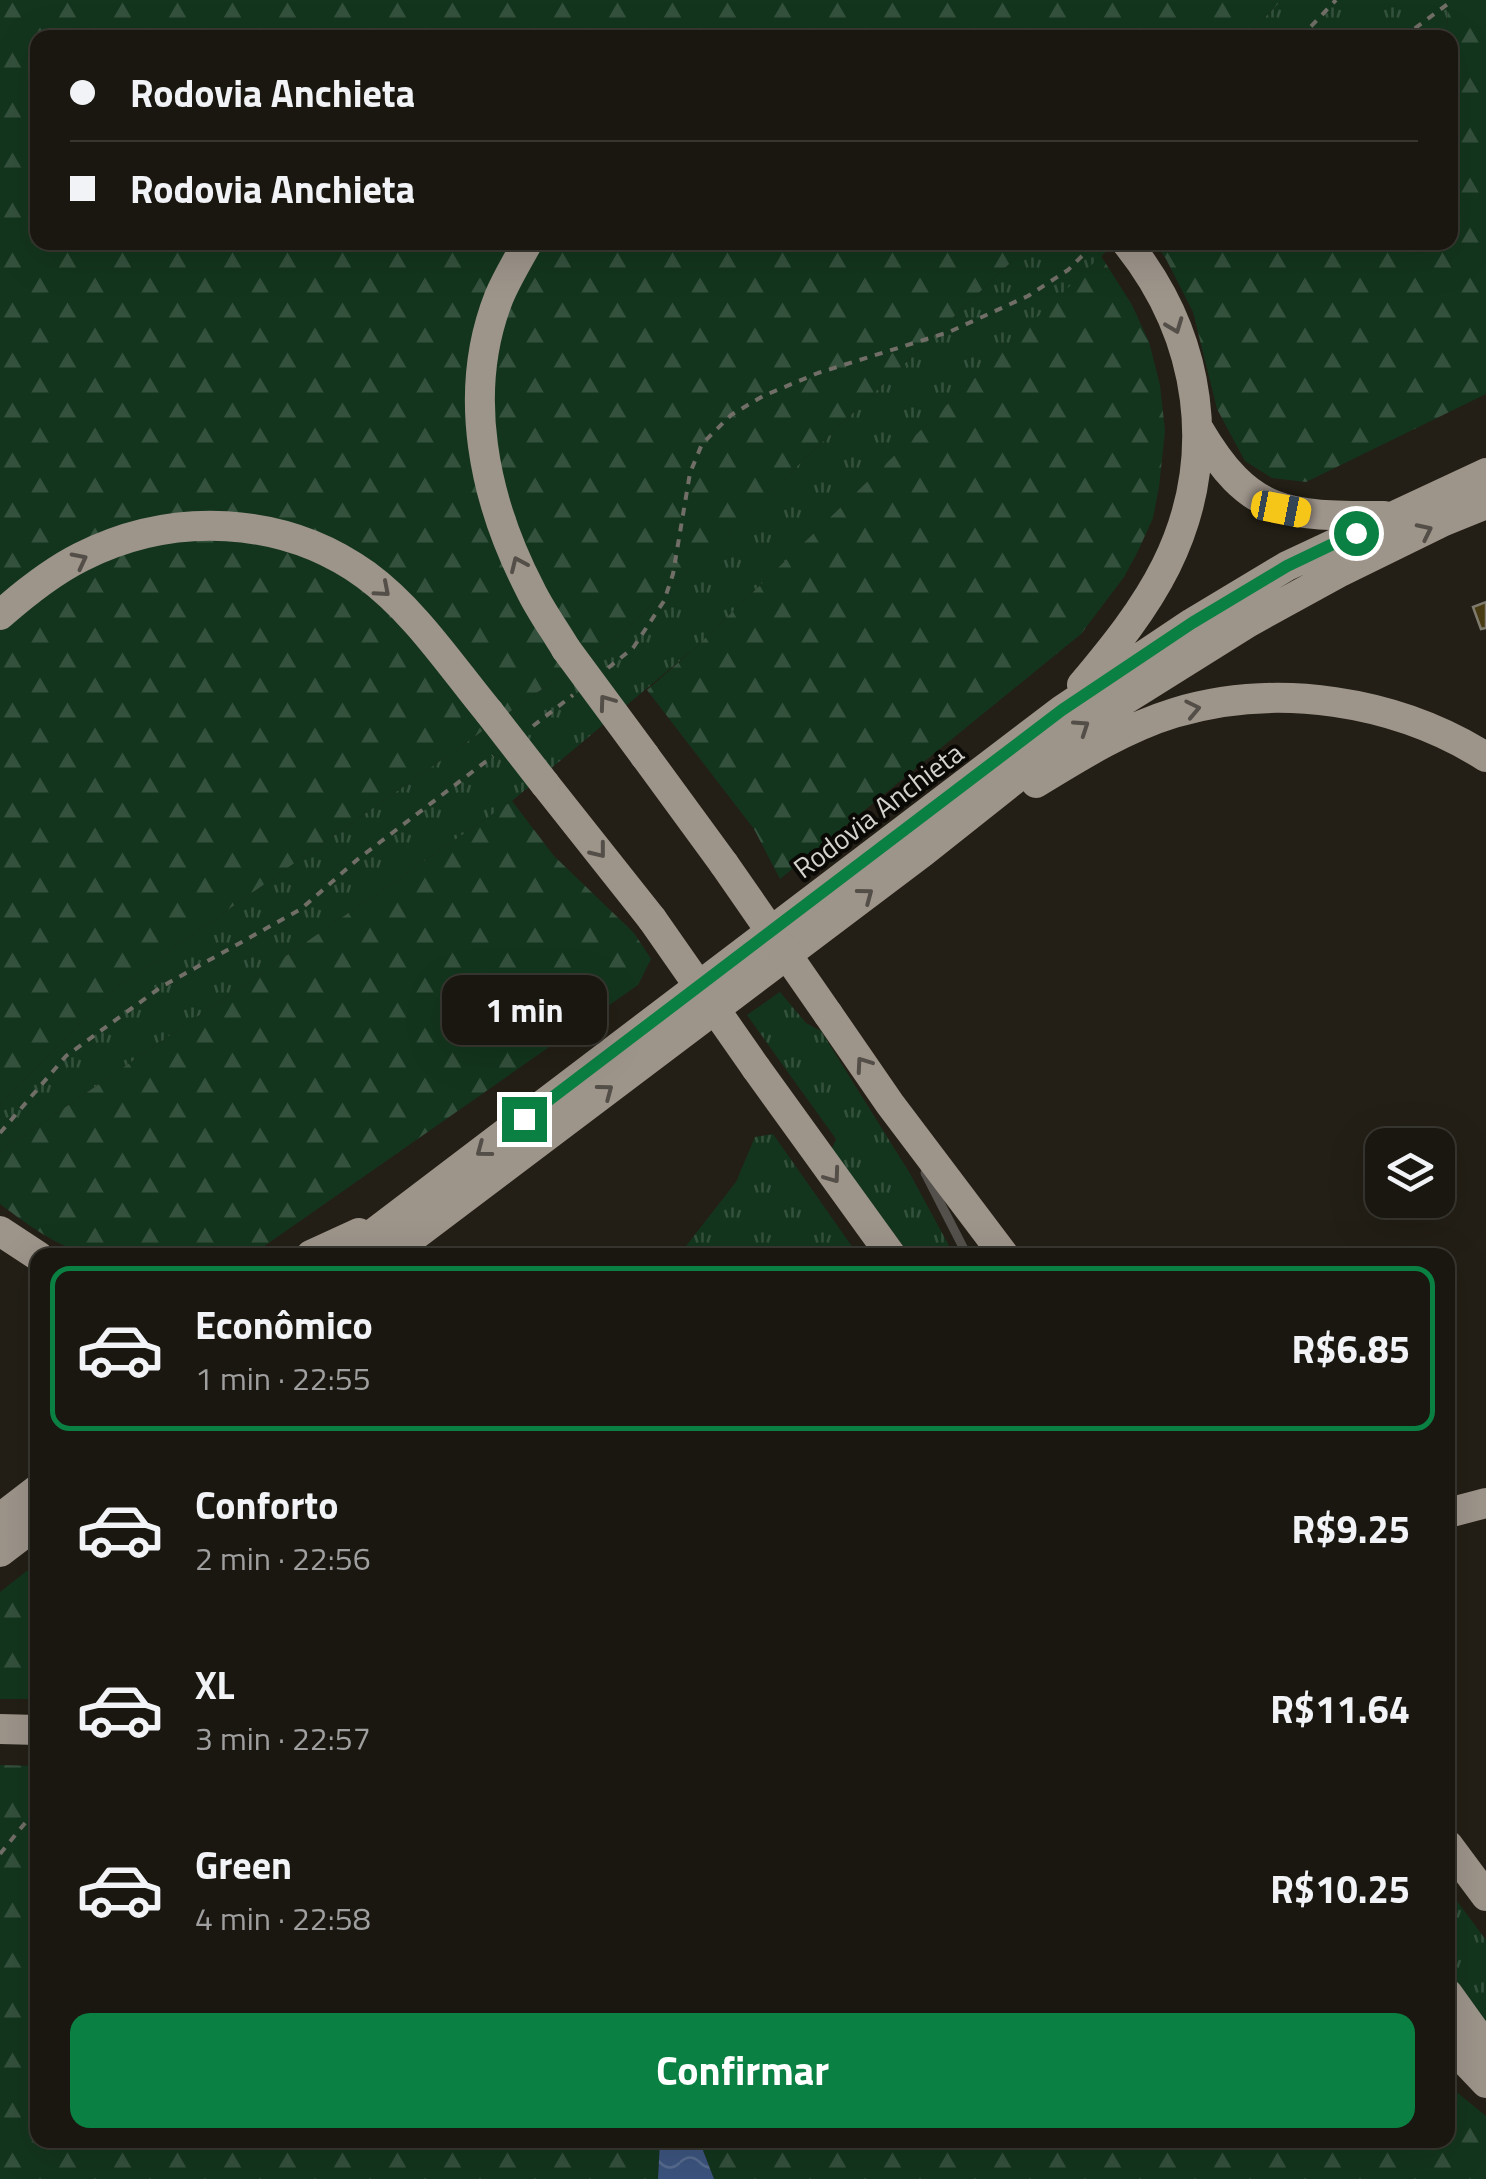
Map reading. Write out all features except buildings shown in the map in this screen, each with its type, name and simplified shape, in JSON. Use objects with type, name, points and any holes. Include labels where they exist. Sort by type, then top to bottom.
[{"type":"highway","points":[[524,250],[499,298],[489,330],[479,404],[480,435],[495,501],[530,590],[566,649],[724,864],[890,1104],[999,1248]]},
{"type":"highway","points":[[1062,710],[1134,618],[1166,566],[1186,513],[1196,465],[1198,428],[1186,356],[1172,316],[1152,277],[1132,250]]},
{"type":"highway","points":[[1198,428],[1226,469],[1245,488],[1272,505],[1323,516],[1390,516]]},
{"type":"highway","name":"Rodovia Anchieta","points":[[405,1234],[1062,710],[1192,623],[1287,566],[1486,473]]},
{"type":"highway","name":"Rodovia Anchieta","points":[[366,1248],[405,1234],[923,852],[1078,729],[1249,622],[1338,573],[1486,504]]},
{"type":"highway","points":[[0,615],[29,590],[82,557],[153,532],[192,526],[258,528],[337,556],[368,577],[416,623],[652,919],[886,1248]]},
{"type":"highway","points":[[923,852],[1090,750],[1173,713],[1219,704],[1261,698],[1307,698],[1346,704],[1422,724],[1461,740],[1486,757]]},
{"type":"highway","points":[[0,1231],[30,1251]]},
{"type":"highway","points":[[342,1248],[405,1234]]},
{"type":"highway","points":[[0,1518],[30,1495]]},
{"type":"highway","points":[[1455,1511],[1486,1503]]},
{"type":"highway","points":[[0,1552],[30,1529]]},
{"type":"highway","points":[[0,1729],[30,1730]]},
{"type":"highway","points":[[1455,1854],[1486,1896]]},
{"type":"highway","points":[[1455,2004],[1486,2046]]},
{"type":"highway","points":[[1455,2050],[1486,2083]]},
{"type":"lane","points":[[890,1104],[916,1154]]},
{"type":"lane","points":[[924,1171],[963,1248]]},
{"type":"path","points":[[1308,30],[1336,0]]},
{"type":"path","points":[[1413,30],[1454,0]]},
{"type":"path","points":[[603,671],[634,648],[664,600],[673,574],[690,473],[702,444],[730,415],[818,373],[950,332],[1028,296],[1068,270],[1088,250]]},
{"type":"path","points":[[527,730],[572,695]]},
{"type":"path","points":[[0,1133],[66,1056],[161,987],[301,910],[358,859],[496,754]]},
{"type":"path","points":[[0,1854],[30,1816]]},
{"type":"green space","points":[[0,0],[1282,0],[1252,30],[30,30],[30,250],[1024,250],[622,633],[108,994],[0,1105]]},
{"type":"green space","points":[[1282,0],[1448,0],[1447,30],[1252,30]]},
{"type":"green space","points":[[1448,0],[1486,0],[1486,394],[1306,482],[1272,478],[1245,461],[1217,409],[1193,312],[1160,250],[1458,250],[1458,30],[1447,30]]},
{"type":"green space","points":[[1024,250],[1108,250],[695,648],[512,801],[0,1152],[0,1105],[108,994],[622,633]]},
{"type":"green space","points":[[1101,256],[1132,305],[1149,342],[1160,385],[1165,431],[1159,487],[1153,518],[1138,551],[1124,577],[1081,634],[780,879],[754,829],[647,690]]},
{"type":"green space","points":[[512,801],[554,856],[634,933],[651,959],[638,985],[261,1248],[71,1248],[0,1204],[0,1152]]},
{"type":"green space","points":[[780,992],[806,1023],[821,1031],[909,1172],[950,1248],[905,1248],[831,1151],[836,1139],[747,1015]]},
{"type":"green space","points":[[773,1134],[853,1248],[684,1248],[736,1182],[755,1137]]},
{"type":"green space","points":[[30,1568],[30,1699],[0,1699],[0,1592]]},
{"type":"green space","points":[[0,1765],[30,1766],[30,2148],[660,2148],[658,2179],[0,2179]]},
{"type":"green space","points":[[1455,1898],[1486,1940],[1486,2032],[1455,1990]]},
{"type":"green space","points":[[1455,2091],[1486,2116],[1486,2179],[714,2179],[702,2148],[1455,2148]]},
{"type":"water","points":[[660,2148],[702,2148],[714,2179],[658,2179]]},
{"type":"route","points":[[524,1119],[1062,710],[1192,623],[1287,566],[1356,533]]}]
